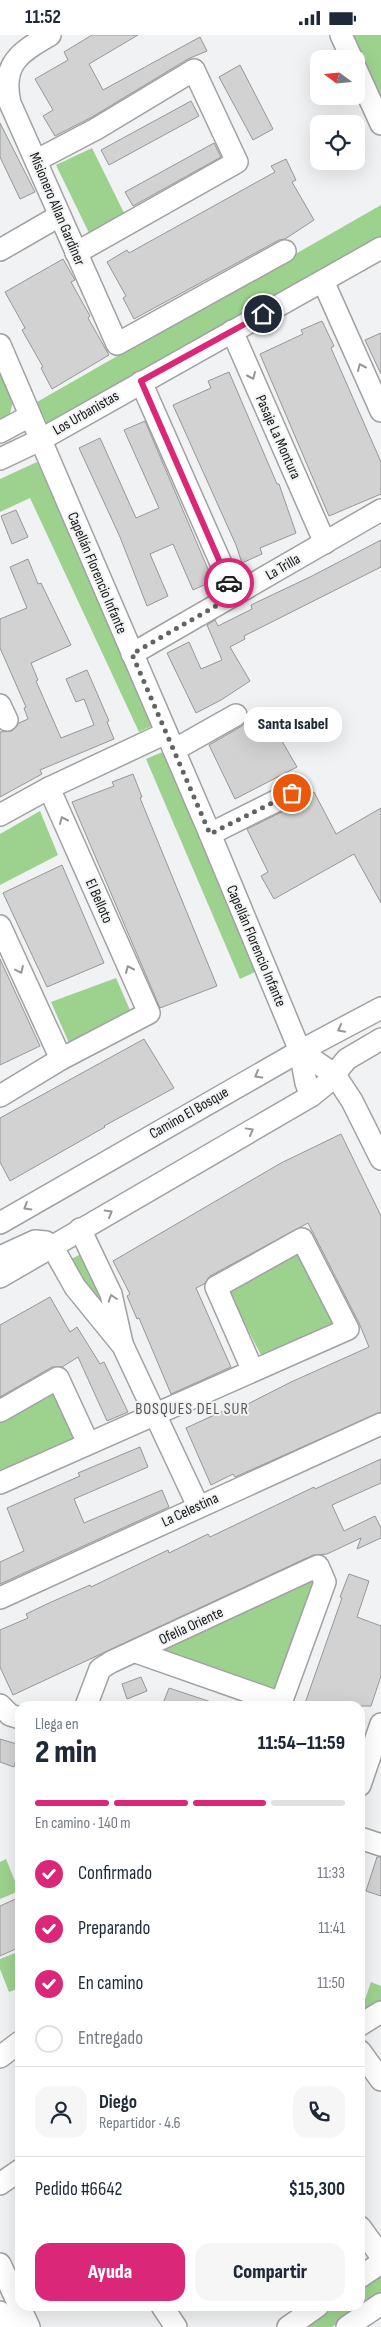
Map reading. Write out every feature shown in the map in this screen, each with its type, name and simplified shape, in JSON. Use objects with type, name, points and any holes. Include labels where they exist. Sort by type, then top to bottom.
[{"type":"street","points":[[4,78],[24,50],[50,35]]},
{"type":"street","points":[[341,35],[348,50]]},
{"type":"street","points":[[37,160],[96,129],[194,70],[237,162],[76,253]]},
{"type":"street","name":"Misionero Allan Gardiner","points":[[4,78],[10,103],[37,160],[59,216],[117,344],[285,251]]},
{"type":"street","points":[[365,89],[381,124]]},
{"type":"street","points":[[0,250],[59,216]]},
{"type":"street","name":"Los Urbanistas","points":[[0,459],[40,440],[141,381],[381,248]]},
{"type":"street","points":[[323,281],[381,411]]},
{"type":"street","name":"Pasaje La Montura","points":[[232,331],[325,543]]},
{"type":"street","name":"Capellán Florencio Infante","points":[[0,345],[210,834],[300,1051],[306,1083],[311,1096]]},
{"type":"street","points":[[141,381],[235,595]]},
{"type":"street","name":"Los Urbanistas","points":[[0,432],[30,416]]},
{"type":"street","name":"La Trilla","points":[[132,654],[381,510]]},
{"type":"street","points":[[0,815],[49,788],[236,715]]},
{"type":"street","name":"El Belloto","points":[[49,788],[149,1013],[61,1059]]},
{"type":"street","points":[[210,834],[292,793]]},
{"type":"street","points":[[0,926],[61,1059],[0,1096]]},
{"type":"street","name":"Camino El Bosque","points":[[0,1223],[300,1051],[381,1008]]},
{"type":"street","points":[[0,1277],[311,1096],[335,1075],[347,1059],[381,1039]]},
{"type":"street","points":[[300,1051],[335,1075],[352,1101],[381,1159]]},
{"type":"street","points":[[80,1229],[111,1295],[123,1346],[198,1506]]},
{"type":"street","points":[[0,1483],[348,1329],[302,1239],[216,1287],[253,1371]]},
{"type":"street","points":[[0,1257],[34,1241],[44,1241],[52,1246],[75,1287],[123,1346]]},
{"type":"street","points":[[0,1411],[58,1378],[88,1443]]},
{"type":"street","name":"La Celestina","points":[[0,1598],[381,1424]]},
{"type":"street","name":"Ofelia Oriente","points":[[88,1701],[100,1669],[111,1662],[318,1566],[325,1582],[282,1701]]},
{"type":"street","name":"Ofelia Oriente","points":[[136,1651],[275,1701]]},
{"type":"street","points":[[0,1705],[10,1715],[15,1716]]},
{"type":"street","points":[[365,1771],[380,1730]]},
{"type":"street","points":[[365,1839],[381,1845]]},
{"type":"street","points":[[365,2022],[381,2012]]},
{"type":"street","points":[[0,2057],[15,2046]]},
{"type":"street","points":[[365,2058],[381,2080]]},
{"type":"street","points":[[0,2183],[15,2173]]},
{"type":"street","points":[[365,2234],[381,2256]]},
{"type":"street","points":[[365,2274],[381,2263]]},
{"type":"street","points":[[0,2265],[15,2297]]},
{"type":"street","points":[[346,2327],[381,2304]]},
{"type":"street","points":[[22,2311],[29,2327]]},
{"type":"street","points":[[165,2311],[176,2327]]},
{"type":"street","points":[[292,2317],[306,2311]]},
{"type":"street","points":[[0,2312],[7,2327]]},
{"type":"green space","points":[[350,35],[381,35],[381,104],[365,68],[365,50],[357,50]]},
{"type":"green space","points":[[92,148],[126,217],[90,235],[56,165]]},
{"type":"green space","points":[[381,205],[381,237],[47,424],[37,402]]},
{"type":"green space","points":[[0,373],[13,401],[10,414],[0,419]]},
{"type":"green space","points":[[37,462],[158,723],[139,732],[30,498],[0,512],[0,479]]},
{"type":"green space","points":[[167,750],[261,969],[240,979],[146,759]]},
{"type":"green space","points":[[40,811],[58,855],[0,885],[0,834]]},
{"type":"green space","points":[[116,978],[130,1010],[69,1043],[51,1002]]},
{"type":"green space","points":[[298,1250],[335,1322],[263,1359],[226,1287]]},
{"type":"green space","points":[[86,1251],[115,1324],[66,1262]]},
{"type":"green space","points":[[58,1390],[80,1438],[0,1474],[0,1422]]},
{"type":"green space","points":[[320,1577],[279,1694],[158,1650]]},
{"type":"green space","points":[[6,1859],[15,1881],[15,1893],[0,1899],[0,1862]]},
{"type":"green space","points":[[15,1953],[15,1990],[9,1992],[0,1969],[0,1959]]},
{"type":"green space","points":[[371,1982],[381,1986],[381,2007],[365,2012],[365,1999]]},
{"type":"green space","points":[[381,2275],[381,2293],[365,2304],[365,2286]]},
{"type":"green space","points":[[329,2311],[355,2311],[332,2327],[306,2327]]},
{"type":"building","points":[[92,35],[138,35],[89,64],[103,90],[200,37],[207,51],[188,59],[92,117],[55,136],[43,116],[53,110],[35,79],[68,60],[64,52]]},
{"type":"building","points":[[240,65],[273,129],[253,140],[219,77]]},
{"type":"building","points":[[191,101],[199,116],[109,165],[101,150]]},
{"type":"building","points":[[0,123],[35,192],[20,199],[0,157]]},
{"type":"building","points":[[214,143],[221,157],[133,206],[125,192]]},
{"type":"building","points":[[286,159],[296,180],[292,182],[314,220],[285,239],[279,240],[134,319],[123,298],[126,296],[107,262],[127,250],[129,253],[275,172],[271,166]]},
{"type":"building","points":[[63,259],[75,280],[71,282],[90,316],[88,318],[109,355],[52,389],[41,368],[43,367],[22,330],[25,328],[5,292]]},
{"type":"building","points":[[322,321],[334,346],[331,348],[381,462],[381,494],[329,516],[260,354],[303,334],[301,330]]},
{"type":"building","points":[[381,333],[381,374],[365,340]]},
{"type":"building","points":[[229,372],[277,484],[279,484],[296,533],[260,548],[262,554],[242,563],[236,545],[173,405],[211,388],[208,381]]},
{"type":"building","points":[[145,421],[213,581],[193,590],[173,544],[150,554],[168,596],[147,606],[120,537],[79,448],[100,438],[136,518],[159,508],[124,430]]},
{"type":"building","points":[[16,510],[28,537],[12,544],[1,516]]},
{"type":"building","points":[[381,540],[381,567],[244,636],[245,639],[230,647],[250,681],[221,700],[196,713],[167,653],[189,642],[201,669],[222,660],[207,625],[215,620],[218,626],[252,609],[251,605]]},
{"type":"building","points":[[28,559],[38,584],[41,583],[71,645],[31,663],[38,680],[36,681],[61,738],[94,725],[84,699],[76,702],[66,679],[87,670],[109,721],[107,722],[114,739],[40,770],[42,774],[0,797],[0,732],[12,731],[19,723],[28,719],[24,708],[26,707],[0,648],[0,619],[27,608],[10,567]]},
{"type":"building","points":[[264,710],[297,767],[235,799],[209,745],[242,726]]},
{"type":"building","points":[[133,774],[142,797],[140,798],[217,986],[160,1008],[72,802],[114,786],[112,782]]},
{"type":"building","points":[[314,792],[336,834],[381,808],[381,903],[354,854],[274,899],[261,876],[268,872],[247,829],[298,804],[303,797]]},
{"type":"building","points":[[62,865],[104,963],[47,987],[3,893]]},
{"type":"building","points":[[0,959],[40,1046],[0,1065]]},
{"type":"building","points":[[144,1039],[174,1088],[10,1181],[0,1162],[0,1118]]},
{"type":"building","points":[[341,1134],[381,1216],[381,1412],[235,1477],[233,1474],[211,1485],[186,1428],[234,1406],[236,1410],[291,1382],[369,1347],[359,1323],[308,1223],[210,1276],[204,1284],[196,1288],[231,1367],[171,1394],[139,1318],[137,1319],[127,1296],[130,1294],[113,1261],[281,1163]]},
{"type":"building","points":[[50,1297],[70,1332],[77,1327],[100,1364],[104,1362],[128,1412],[107,1421],[78,1357],[62,1367],[52,1367],[0,1397],[0,1325]]},
{"type":"building","points":[[140,1447],[148,1467],[74,1499],[84,1523],[162,1490],[169,1507],[0,1584],[0,1562],[24,1551],[7,1508],[80,1476],[78,1473]]},
{"type":"building","points":[[381,1459],[381,1483],[332,1505],[344,1531],[375,1516],[381,1528],[381,1538],[357,1549],[361,1538],[327,1554],[313,1555],[13,1695],[0,1667],[0,1630],[28,1618],[26,1614],[49,1603],[90,1585],[91,1587],[168,1550],[169,1553],[208,1534],[210,1537],[314,1487],[315,1489]]},
{"type":"building","points":[[349,1574],[369,1581],[357,1617],[381,1626],[381,1676],[371,1706],[365,1706],[365,1701],[306,1701],[342,1598],[340,1597]]},
{"type":"building","points":[[141,1677],[147,1691],[127,1699],[122,1684]]},
{"type":"building","points":[[169,1688],[208,1701],[164,1701]]},
{"type":"building","points":[[0,1739],[15,1744],[14,1767],[0,1762]]},
{"type":"building","points":[[377,1857],[381,1857],[381,1896],[366,1891]]},
{"type":"building","points":[[15,1899],[15,1949],[0,1956],[0,1906]]},
{"type":"way so far","points":[[229,583],[235,595],[132,654],[210,834],[292,793]]},
{"type":"place","name":"Santa Isabel","points":[[292,793]]},
{"type":"district","name":"BOSQUES DEL SUR","points":[[192,1409]]},
{"type":"route","points":[[229,583],[141,381],[263,314]]}]
